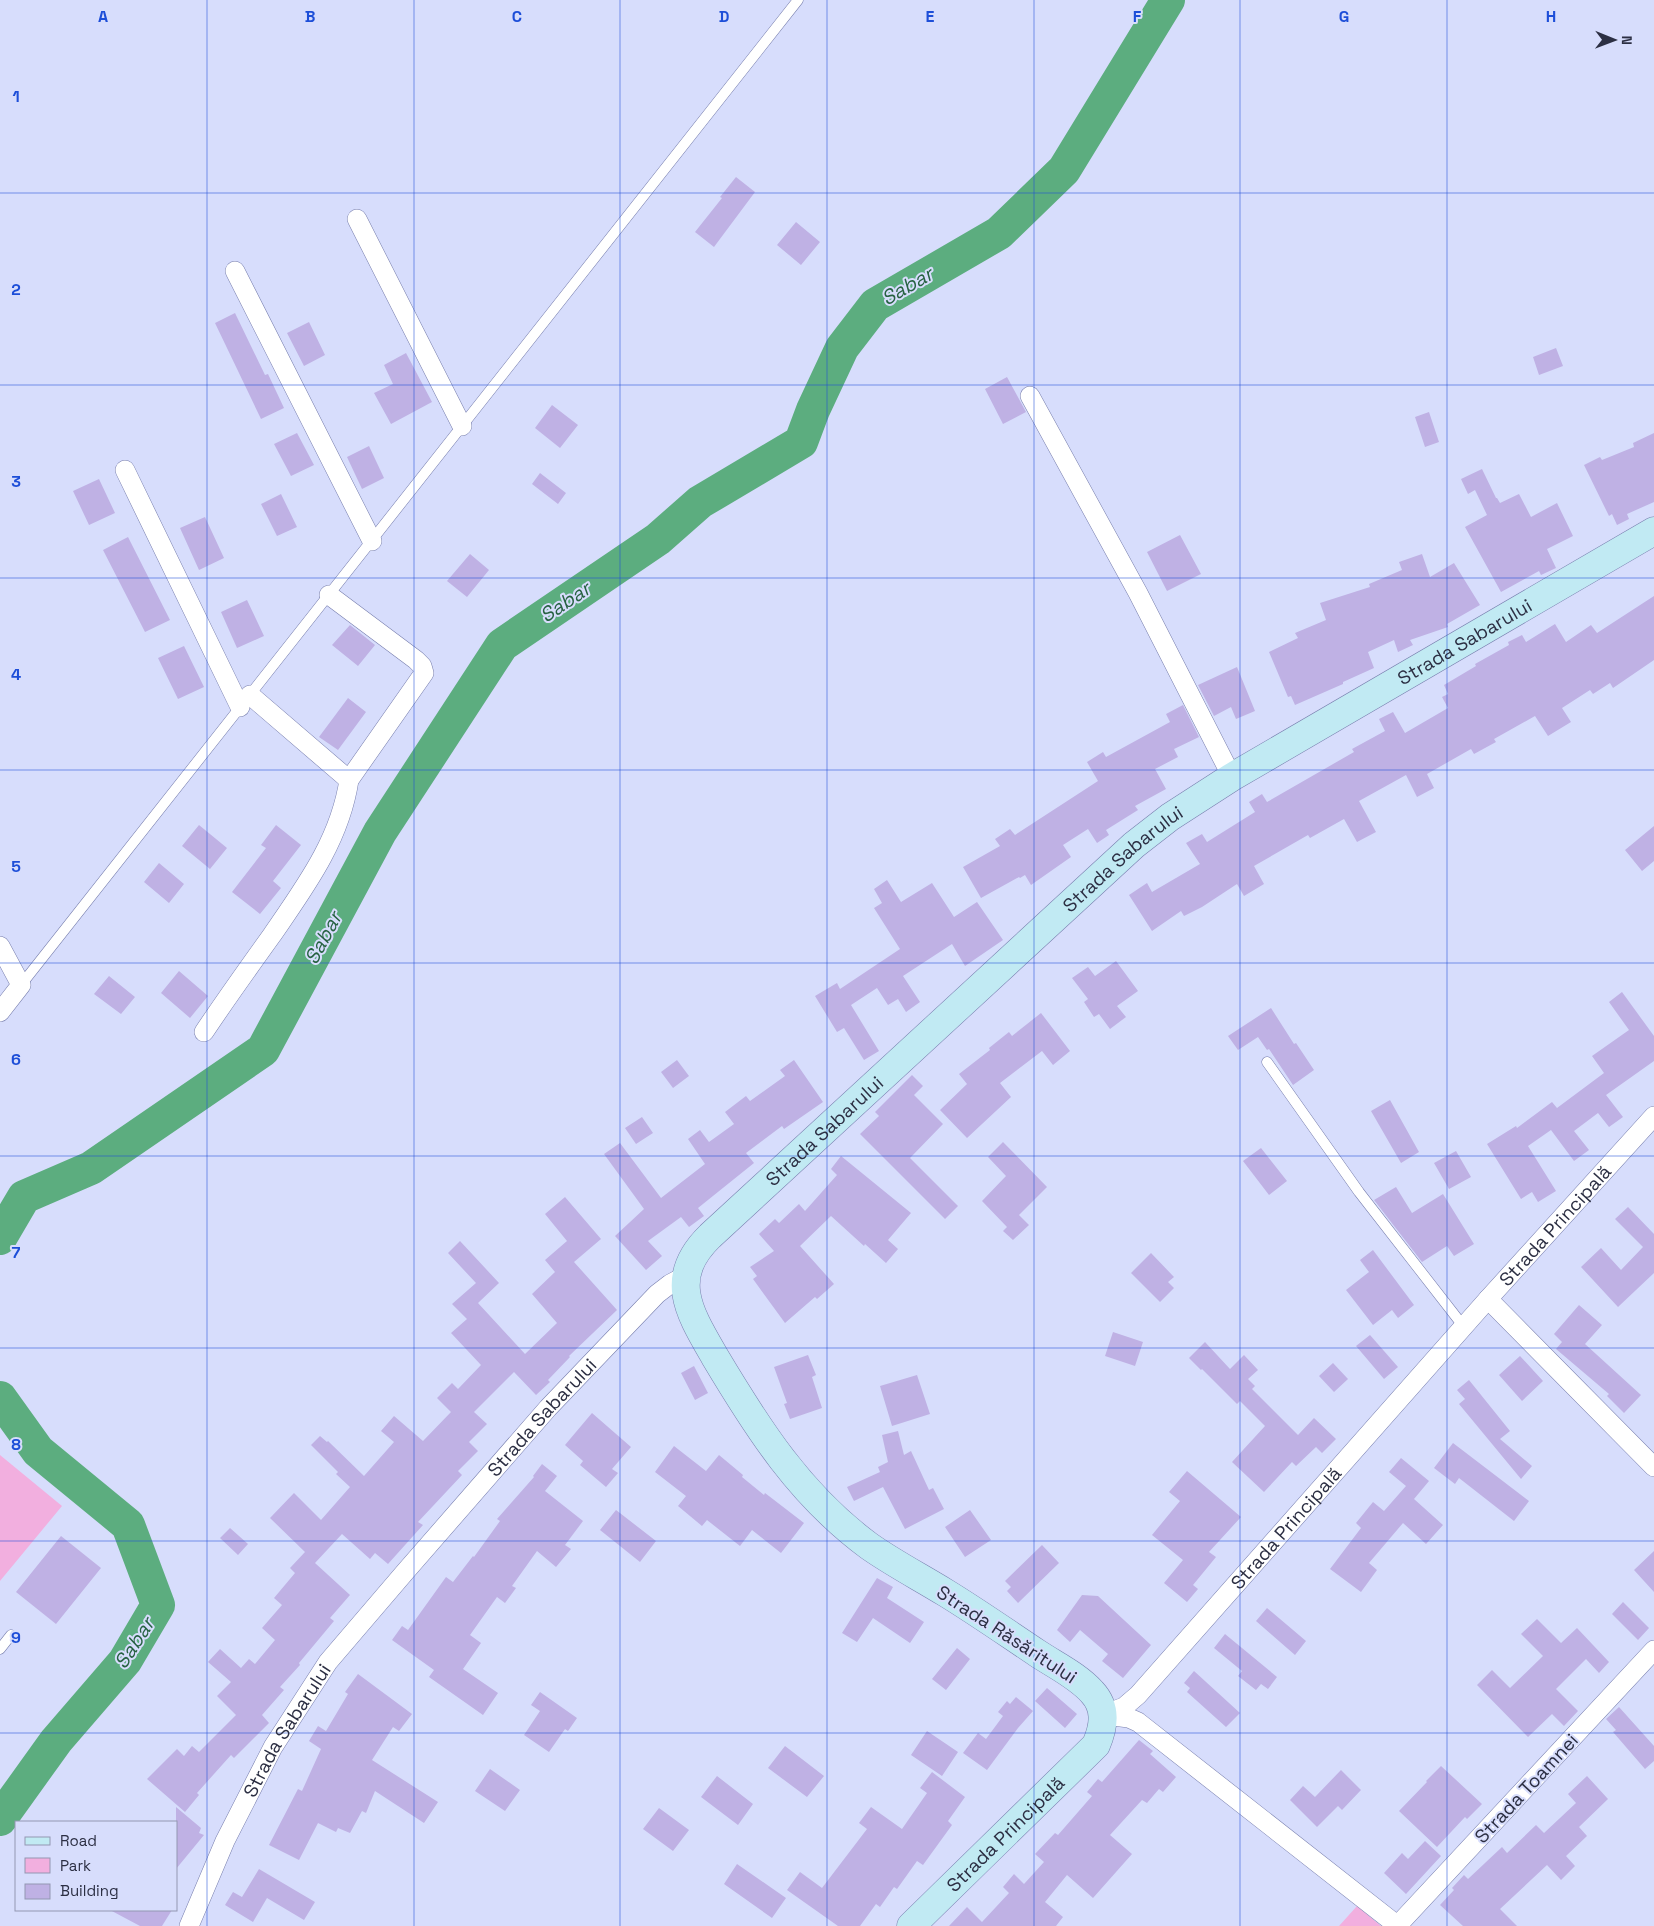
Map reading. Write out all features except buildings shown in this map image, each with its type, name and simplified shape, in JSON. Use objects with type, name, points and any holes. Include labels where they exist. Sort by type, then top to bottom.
[{"type":"main road","name":"Strada Sabarului","points":[[685,1276],[692,1257],[710,1236],[1134,845],[1170,817],[1232,776],[1654,532]]},
{"type":"main road","name":"Strada Răsăritului","points":[[685,1276],[689,1304],[706,1342],[768,1443],[811,1494],[869,1546],[966,1605],[1082,1683],[1099,1701],[1104,1715]]},
{"type":"main road","name":"Strada Principală","points":[[911,1926],[1096,1745],[1102,1731],[1104,1715]]},
{"type":"street","points":[[357,219],[462,426]]},
{"type":"street","points":[[235,271],[372,540]]},
{"type":"street","points":[[1030,396],[1138,593],[1232,776]]},
{"type":"street","points":[[125,470],[245,701],[349,780]]},
{"type":"street","points":[[204,1032],[311,879],[331,842],[346,797],[349,780],[424,674],[422,666],[416,660],[329,594]]},
{"type":"street","points":[[0,946],[21,985],[0,1012]]},
{"type":"street","name":"Strada Principală","points":[[1104,1715],[1124,1707],[1138,1695],[1488,1299],[1654,1116]]},
{"type":"street","name":"Strada Sabarului","points":[[188,1926],[225,1841],[273,1747],[328,1662],[548,1408],[657,1294],[685,1276]]},
{"type":"street","points":[[1488,1299],[1654,1467]]},
{"type":"street","name":"Strada Toamnei","points":[[1398,1926],[1654,1650]]},
{"type":"street","points":[[1104,1715],[1129,1718],[1138,1722],[1398,1926]]},
{"type":"lane","points":[[21,985],[798,0]]},
{"type":"lane","points":[[1267,1062],[1359,1192],[1464,1327]]},
{"type":"lane","points":[[0,1648],[11,1635]]},
{"type":"green space","points":[[0,1455],[62,1506],[0,1581]]},
{"type":"green space","points":[[1357,1906],[1381,1926],[1339,1926]]},
{"type":"waterway","name":"Sabar","points":[[0,1238],[24,1197],[91,1168],[263,1050],[380,832],[502,645],[658,539],[700,502],[801,442],[813,410],[842,348],[875,305],[999,233],[1064,170],[1168,0]]},
{"type":"waterway","name":"Sabar","points":[[0,1398],[38,1451],[128,1525],[158,1605],[125,1661],[56,1741],[0,1819]]}]
